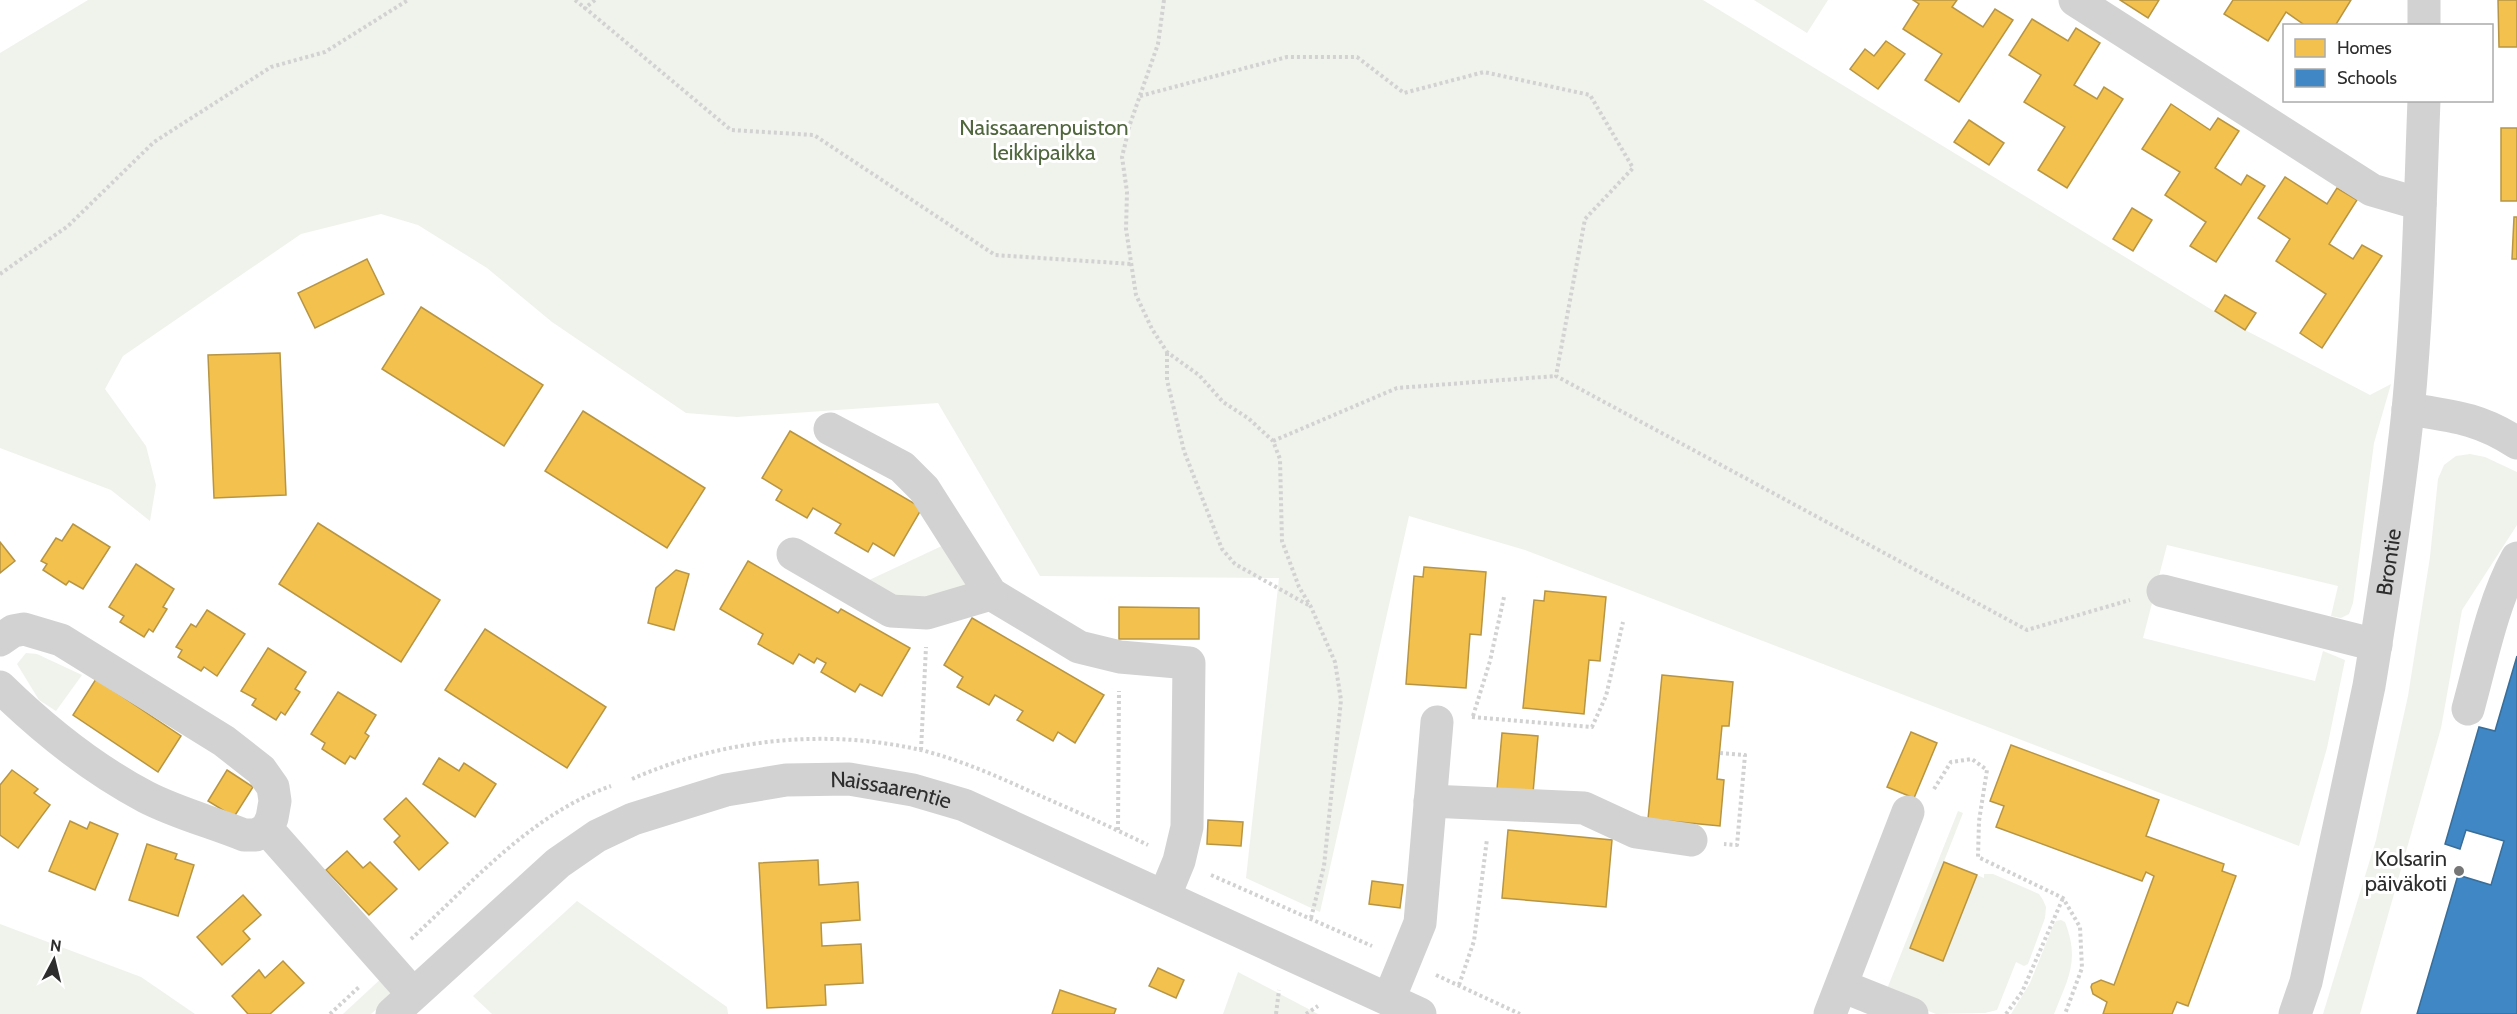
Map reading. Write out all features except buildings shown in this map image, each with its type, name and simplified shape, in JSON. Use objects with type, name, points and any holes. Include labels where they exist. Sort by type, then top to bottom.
[{"type":"street","points":[[2075,0],[2372,190],[2420,204]]},
{"type":"street","points":[[2424,0],[2424,24]]},
{"type":"street","name":"Brontie","points":[[2295,1014],[2306,982],[2376,645],[2408,409],[2424,102]]},
{"type":"street","points":[[2408,409],[2479,422],[2517,443]]},
{"type":"street","points":[[830,429],[902,467],[924,489],[991,594],[1079,647],[1120,657],[1189,663],[1187,827],[1179,861],[1165,895]]},
{"type":"street","points":[[793,554],[891,611],[927,613],[991,594]]},
{"type":"street","points":[[2468,709],[2485,646],[2515,569]]},
{"type":"street","points":[[2163,591],[2376,645]]},
{"type":"street","points":[[0,640],[13,631],[24,629],[61,640],[224,741],[261,770],[273,787],[275,801],[267,829],[256,835],[244,835],[148,798],[113,778],[32,718],[0,687]]},
{"type":"street","points":[[1389,999],[1420,923],[1437,722]]},
{"type":"street","name":"Naissaarentie","points":[[403,1004],[558,863],[597,836],[633,819],[726,790],[786,780],[849,778],[914,790],[964,805],[1165,895],[1420,1014]]},
{"type":"street","points":[[1430,801],[1584,808],[1636,832],[1691,840]]},
{"type":"street","points":[[1912,1014],[1836,1000],[1919,804]]},
{"type":"street","points":[[267,829],[386,962],[403,1004]]},
{"type":"path","points":[[0,274],[68,226],[154,142],[272,67],[325,52],[408,0]]},
{"type":"path","points":[[575,0],[731,130],[814,135],[995,255],[1132,264]]},
{"type":"path","points":[[585,8],[595,0]]},
{"type":"path","points":[[1164,0],[1158,44],[1130,124],[1122,157],[1127,192],[1126,229],[1136,295],[1152,329],[1167,352],[1199,375],[1223,402],[1248,418],[1273,441],[1280,459],[1282,541],[1299,587],[1311,607],[1335,662],[1341,700],[1324,866],[1311,918]]},
{"type":"path","points":[[1140,96],[1287,57],[1356,57],[1404,93],[1484,72],[1590,95],[1633,168],[1585,219],[1556,376]]},
{"type":"path","points":[[1167,352],[1167,380],[1184,451],[1222,549],[1235,564],[1311,607]]},
{"type":"path","points":[[1273,441],[1397,388],[1556,376],[2027,630],[2163,591]]},
{"type":"path","points":[[1473,717],[1490,661],[1504,597]]},
{"type":"path","points":[[921,750],[927,613]]},
{"type":"path","points":[[1437,722],[1473,717],[1592,728],[1606,696],[1623,622]]},
{"type":"path","points":[[1118,830],[1120,657]]},
{"type":"path","points":[[626,781],[662,766],[727,748],[790,739],[831,737],[921,750],[978,768],[1520,1014]]},
{"type":"path","points":[[1691,840],[1737,845],[1745,755],[1720,753]]},
{"type":"path","points":[[1919,804],[1951,762],[1972,759],[1987,770],[1979,821],[1978,857],[2063,898],[2080,927],[2082,968],[2065,1014]]},
{"type":"path","points":[[330,1014],[513,846],[547,818],[586,795],[616,785]]},
{"type":"path","points":[[1458,985],[1474,941],[1491,804]]},
{"type":"path","points":[[2006,1014],[2022,992],[2063,898]]},
{"type":"path","points":[[1276,1014],[1281,978]]},
{"type":"green space","name":"Naissaarenpuiston leikkipaikka","points":[[88,0],[1703,0],[2245,330],[2370,395],[2391,384],[2374,443],[2353,603],[2349,614],[2341,618],[2331,616],[2338,586],[2167,545],[2143,638],[2315,681],[2323,651],[2345,660],[2327,748],[2299,846],[1525,550],[1409,516],[1320,912],[1246,878],[1279,578],[1040,576],[938,403],[737,417],[686,413],[552,322],[487,268],[418,225],[381,214],[301,234],[123,356],[105,389],[146,446],[156,485],[150,521],[111,490],[0,448],[0,53]]},
{"type":"green space","points":[[1754,0],[1828,0],[1807,33]]},
{"type":"green space","points":[[2470,454],[2485,457],[2517,472],[2517,525],[2462,610],[2441,728],[2360,1014],[2323,1014],[2376,840],[2408,696],[2430,557],[2438,479],[2444,465],[2456,456]]},
{"type":"green space","points":[[946,544],[974,592],[927,604],[877,592],[865,582]]},
{"type":"green space","points":[[26,653],[37,654],[82,675],[56,711],[39,700],[17,664]]},
{"type":"green space","points":[[1958,811],[1963,813],[1910,948],[1943,961],[1977,875],[1984,878],[1984,874],[1993,874],[2039,894],[2046,907],[2045,918],[2028,964],[2024,966],[2016,962],[1997,1010],[1985,1013],[1936,1014],[1885,994]]},
{"type":"green space","points":[[577,901],[727,1007],[728,1014],[492,1014],[473,996]]},
{"type":"green space","points":[[2056,921],[2065,922],[2069,936],[2072,959],[2068,979],[2054,1014],[2011,1014],[2030,983],[2053,926]]},
{"type":"green space","points":[[0,924],[141,977],[195,1014],[0,1014]]},
{"type":"green space","points":[[1238,972],[1318,1014],[1223,1014]]},
{"type":"green space","points":[[384,976],[397,991],[371,1014],[343,1014]]},
{"type":"place","name":"Kolsarin päiväkoti","points":[[2459,871]]}]
